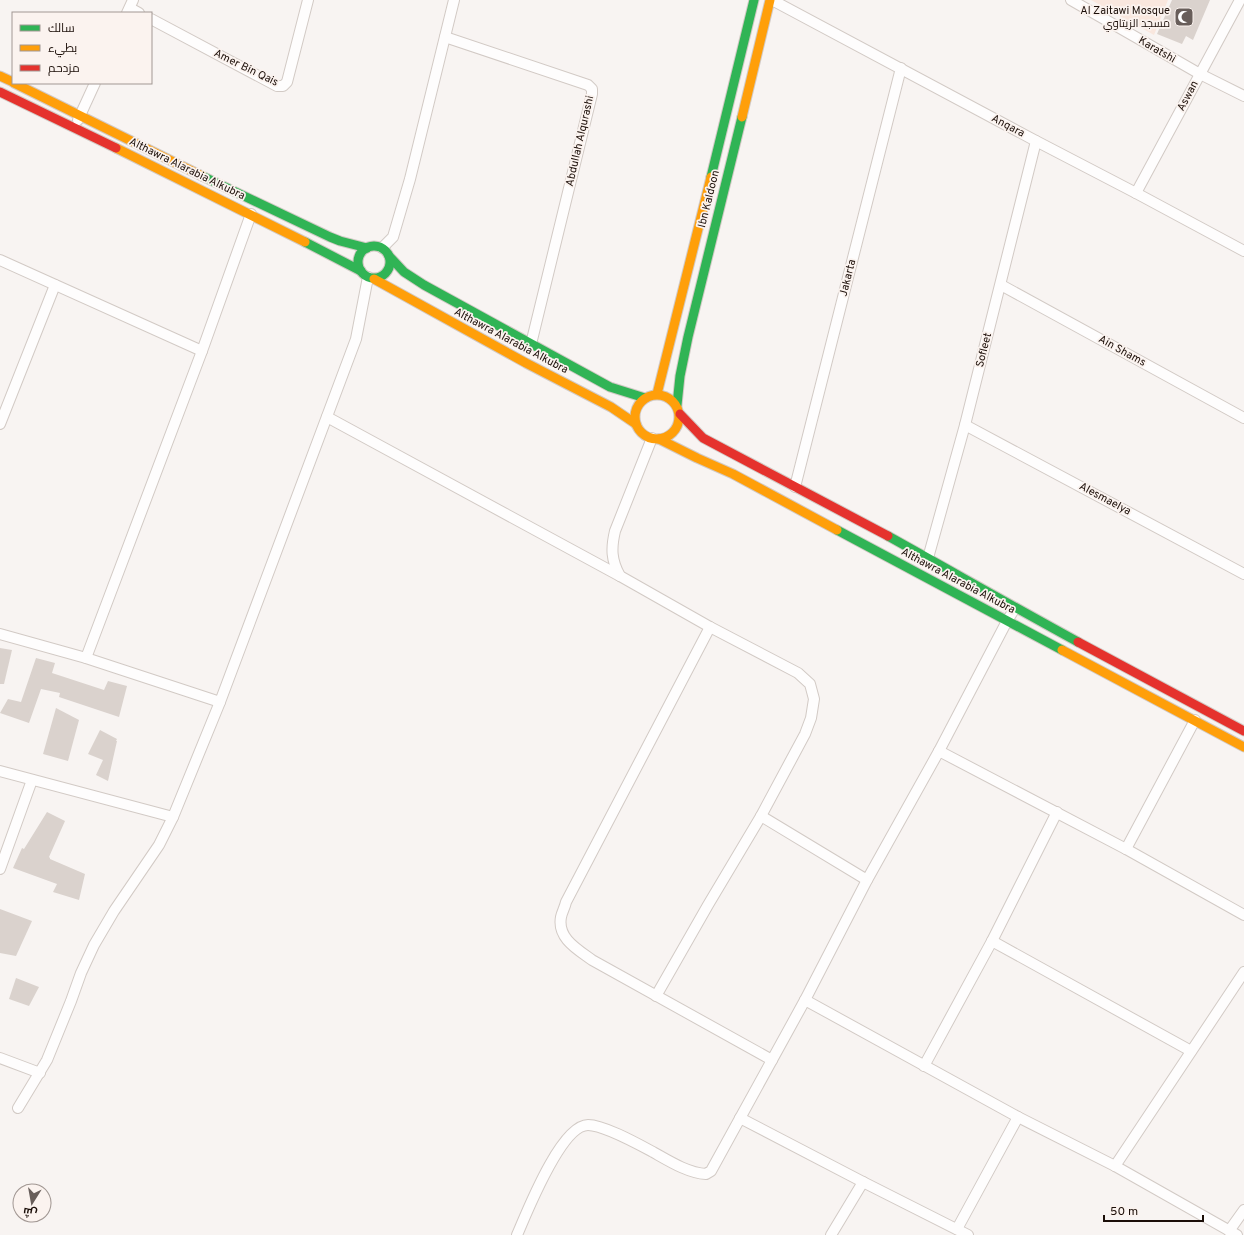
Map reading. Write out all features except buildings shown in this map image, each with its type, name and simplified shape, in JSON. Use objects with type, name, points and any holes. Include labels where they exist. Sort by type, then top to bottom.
[{"type":"street","name":"Amer Bin Qais","points":[[152,20],[278,86],[283,86],[287,82],[308,0]]},
{"type":"street","points":[[382,248],[393,237],[408,186],[454,0]]},
{"type":"street","name":"Ibn Kaldoon","points":[[657,394],[754,0]]},
{"type":"street","name":"Ibn Kaldoon","points":[[677,404],[680,376],[688,337],[771,0]]},
{"type":"street","name":"Anqara","points":[[771,0],[1036,141],[1136,192],[1244,251]]},
{"type":"street","name":"Karatshi","points":[[1072,0],[1200,74],[1244,96]]},
{"type":"street","name":"Aswan","points":[[1136,192],[1240,0]]},
{"type":"street","name":"Abdullah Alqurashi","points":[[445,37],[588,85],[592,89],[531,344]]},
{"type":"street","name":"Jakarta","points":[[795,487],[901,68]]},
{"type":"street","name":"Althawra Alarabia Alkubra","points":[[0,76],[12,82]]},
{"type":"street","name":"Althawra Alarabia Alkubra","points":[[16,84],[330,237],[366,248]]},
{"type":"street","points":[[75,127],[95,84]]},
{"type":"street","name":"Althawra Alarabia Alkubra","points":[[0,92],[75,127],[349,264],[404,297],[519,360],[611,407],[636,424]]},
{"type":"street","name":"Sofleet","points":[[928,558],[965,425],[1036,141]]},
{"type":"street","points":[[86,658],[202,351],[251,214]]},
{"type":"street","points":[[377,246],[382,248],[389,256],[391,261],[388,271],[380,278],[368,276],[358,266],[358,261],[362,251],[366,248],[377,246]]},
{"type":"street","name":"Althawra Alarabia Alkubra","points":[[389,256],[404,272],[424,285],[610,387],[645,398]]},
{"type":"street","points":[[0,260],[202,351]]},
{"type":"street","points":[[18,1108],[40,1073],[52,1049],[81,973],[94,945],[114,912],[159,845],[173,817],[220,702],[356,340],[368,276]]},
{"type":"street","name":"Ain Shams","points":[[1000,285],[1244,418]]},
{"type":"street","points":[[0,424],[55,286]]},
{"type":"street","points":[[657,394],[667,396],[677,404],[680,414],[677,428],[672,434],[655,439],[645,435],[640,430],[636,424],[635,416],[636,409],[640,402],[645,398],[657,394]]},
{"type":"street","name":"Althawra Alarabia Alkubra","points":[[680,414],[703,438],[715,445],[928,558],[1015,608],[1244,731]]},
{"type":"street","points":[[327,417],[798,673],[810,684],[814,699],[811,718],[805,734],[761,816],[656,996]]},
{"type":"street","name":"Alesmaelya","points":[[965,425],[1244,574]]},
{"type":"street","points":[[620,576],[613,558],[612,544],[614,531],[655,439]]},
{"type":"street","name":"Althawra Alarabia Alkubra","points":[[655,439],[733,474],[1244,747]]},
{"type":"street","points":[[733,474],[742,458]]},
{"type":"street","points":[[517,1235],[543,1177],[573,1131],[580,1127],[587,1125],[602,1128],[629,1139],[694,1172],[706,1174],[711,1171],[805,1000],[867,880],[940,751],[1015,608]]},
{"type":"street","points":[[710,626],[566,902],[561,918],[561,930],[568,942],[592,960],[772,1060]]},
{"type":"street","points":[[0,634],[86,658],[220,702]]},
{"type":"street","points":[[1126,849],[1195,720]]},
{"type":"street","points":[[940,751],[1126,849],[1244,915]]},
{"type":"street","points":[[0,771],[173,817]]},
{"type":"street","points":[[0,869],[32,780]]},
{"type":"street","points":[[924,1066],[992,941],[1057,812]]},
{"type":"street","points":[[761,816],[867,880]]},
{"type":"street","points":[[992,941],[1191,1051]]},
{"type":"street","points":[[1115,1166],[1244,972]]},
{"type":"street","points":[[805,1000],[1018,1118],[1115,1166],[1233,1233],[1244,1210]]},
{"type":"street","points":[[0,1058],[40,1073]]},
{"type":"street","points":[[740,1118],[968,1235]]},
{"type":"street","points":[[957,1229],[1018,1118]]},
{"type":"street","points":[[831,1235],[863,1182]]},
{"type":"shaded area","points":[[1091,0],[1168,0],[1154,35]]},
{"type":"traffic: fast","points":[[711,177],[754,0]]},
{"type":"traffic: fast","points":[[677,405],[680,376],[688,337],[742,117]]},
{"type":"traffic: fast","points":[[202,176],[330,237],[367,248]]},
{"type":"traffic: fast","points":[[305,242],[361,271]]},
{"type":"traffic: fast","points":[[371,246],[377,246],[387,253],[390,262],[389,268],[383,275],[377,278],[371,278],[361,271],[358,265],[358,259],[365,249],[371,246]]},
{"type":"traffic: fast","points":[[389,256],[404,272],[424,285],[610,387],[645,398]]},
{"type":"traffic: fast","points":[[837,530],[1062,650]]},
{"type":"traffic: fast","points":[[888,536],[1078,642]]},
{"type":"traffic: slow","points":[[742,117],[770,0]]},
{"type":"traffic: slow","points":[[0,76],[12,82]]},
{"type":"traffic: slow","points":[[16,84],[202,176]]},
{"type":"traffic: slow","points":[[116,148],[305,242]]},
{"type":"traffic: slow","points":[[657,394],[711,177]]},
{"type":"traffic: slow","points":[[374,279],[526,363],[611,407],[636,424]]},
{"type":"traffic: slow","points":[[653,395],[661,395],[666,396],[673,401],[678,408],[679,417],[678,426],[673,433],[666,438],[653,439],[645,436],[638,429],[635,421],[635,413],[638,405],[645,398],[653,395]]},
{"type":"traffic: slow","points":[[659,439],[733,474],[837,530]]},
{"type":"traffic: slow","points":[[1062,650],[1244,747]]},
{"type":"traffic: jam","points":[[0,92],[116,148]]},
{"type":"traffic: jam","points":[[680,414],[703,438],[888,536]]},
{"type":"traffic: jam","points":[[1078,642],[1244,731]]},
{"type":"place","name":"Al Zaitawi Mosque مسجد الزيتاوي","points":[[1184,17]]}]
